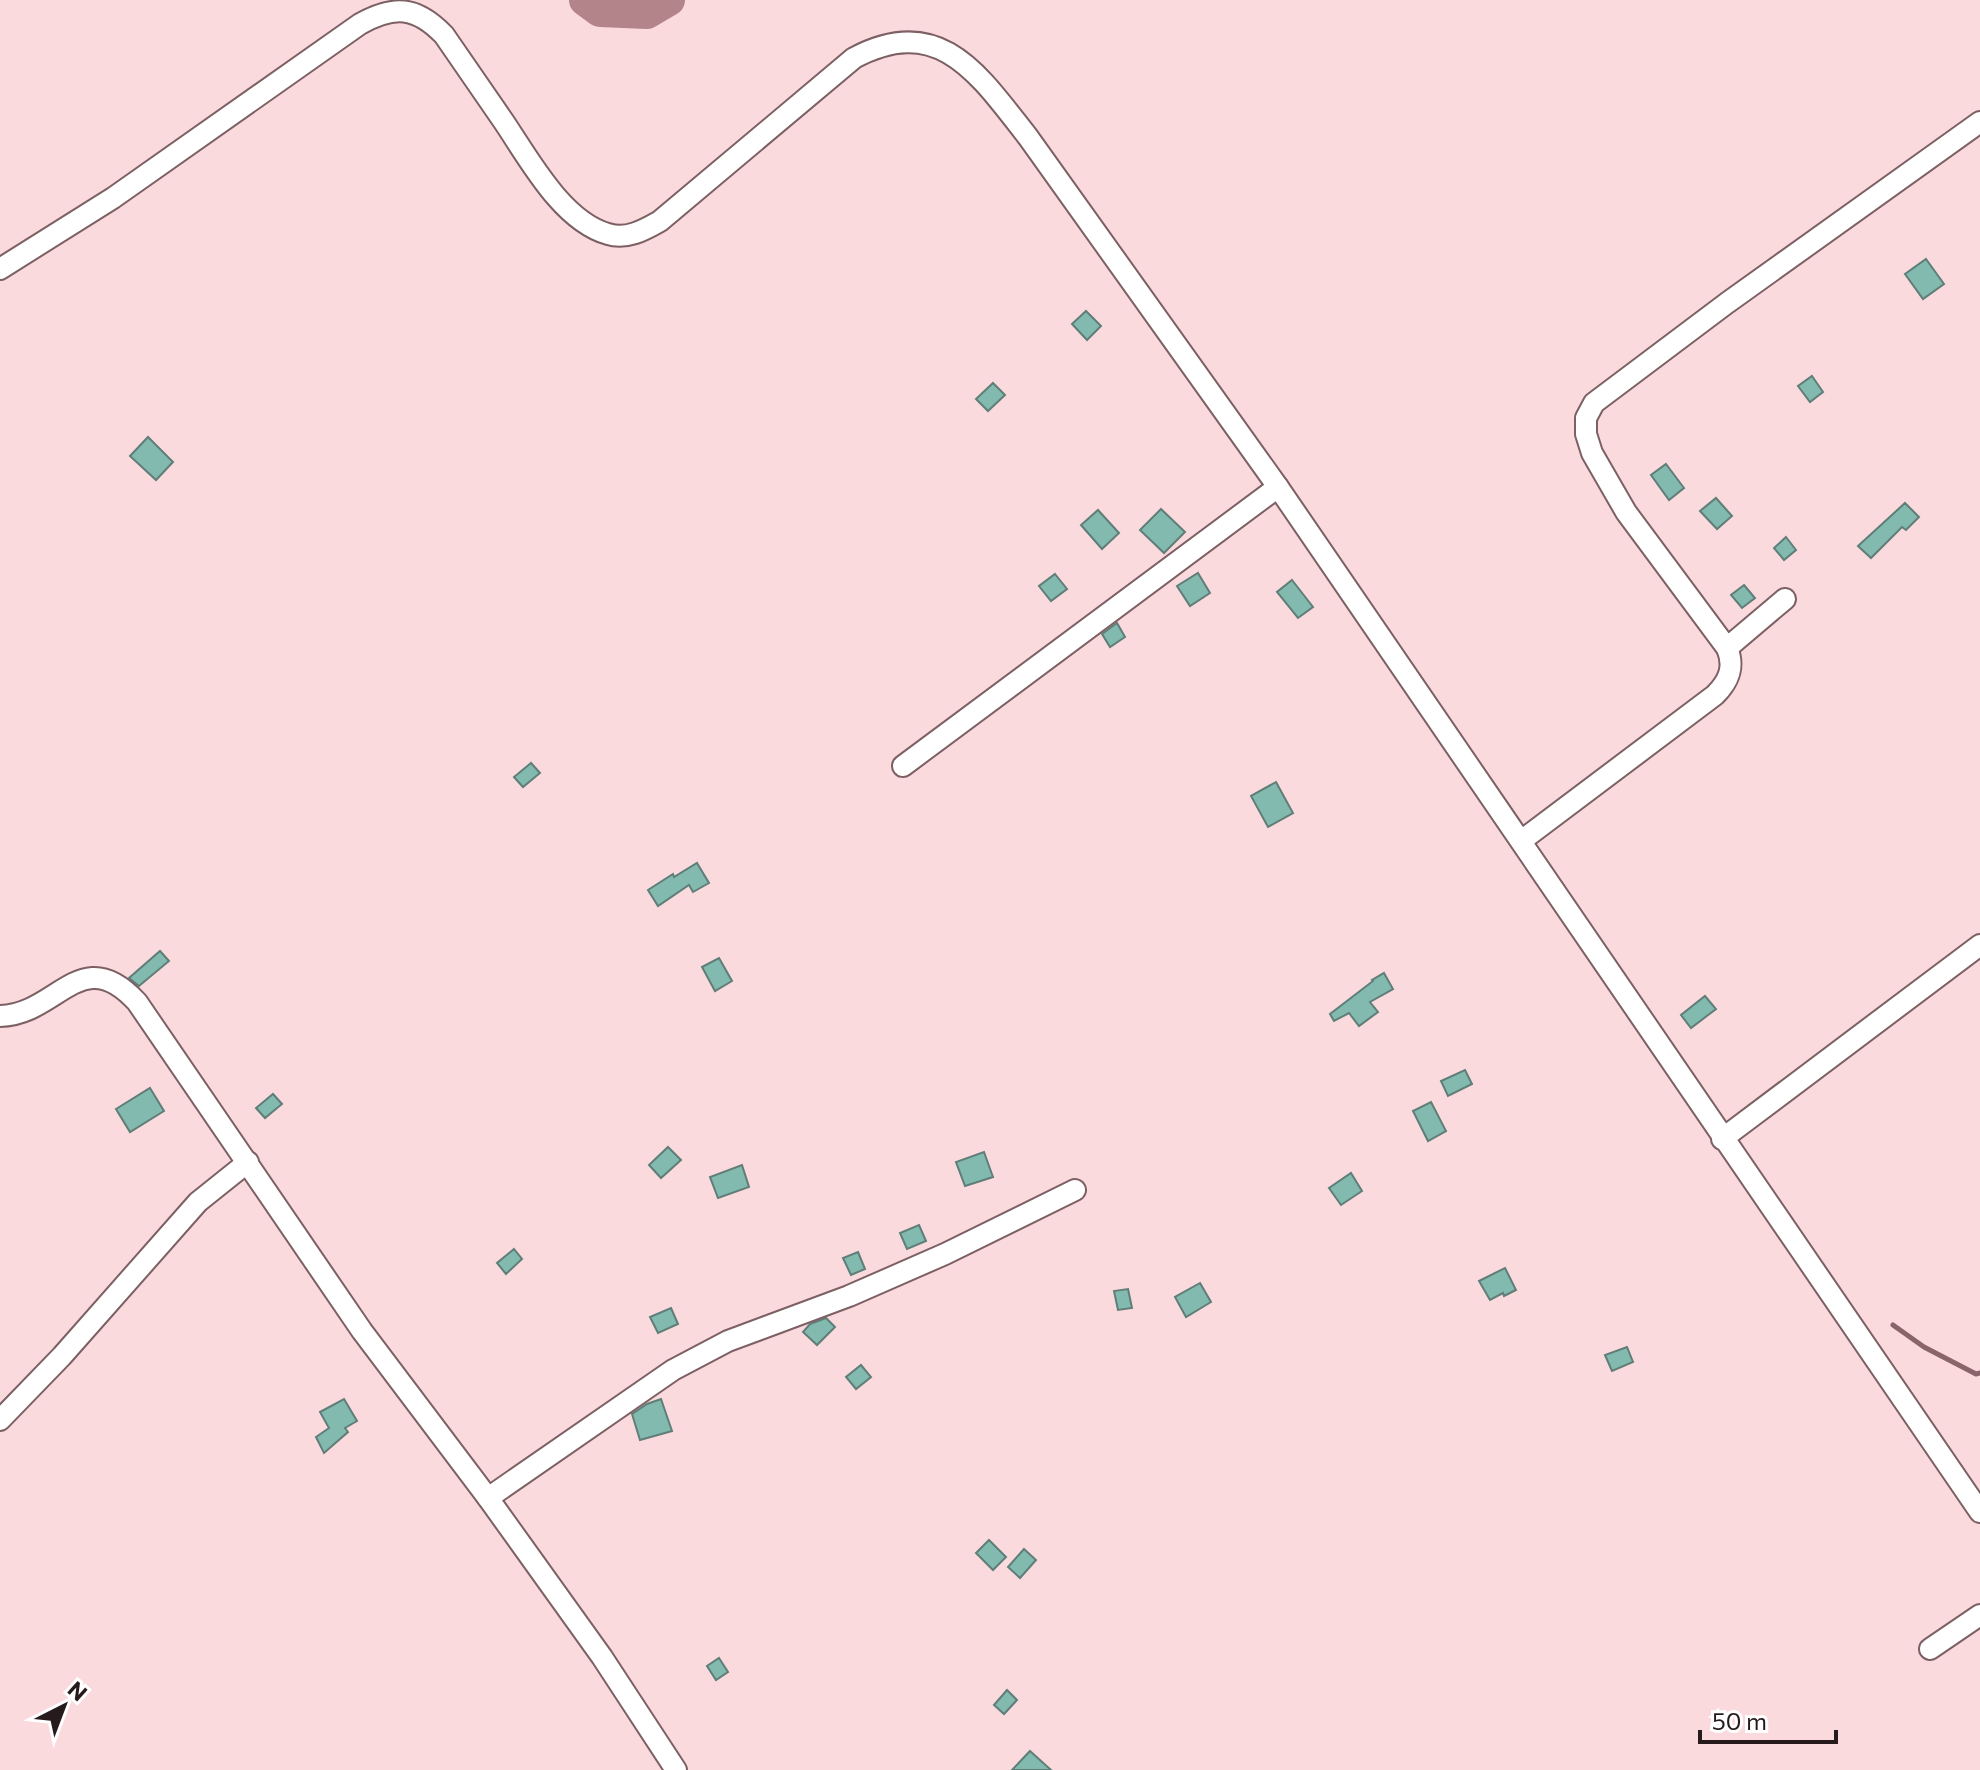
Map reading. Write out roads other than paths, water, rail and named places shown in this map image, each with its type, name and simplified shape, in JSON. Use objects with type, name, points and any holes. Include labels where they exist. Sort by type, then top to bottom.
[{"type":"street","points":[[0,269],[113,198],[360,24],[382,12],[417,15],[431,22],[457,54],[553,193],[591,227],[622,236],[639,233],[660,221],[854,58],[876,46],[899,41],[921,41],[945,50],[971,70],[995,95],[1278,487],[1980,1512]]},
{"type":"street","points":[[1521,841],[1715,695],[1731,669],[1727,648],[1626,512],[1592,453],[1586,434],[1586,418],[1594,403],[1980,122]]},
{"type":"street","points":[[903,766],[1278,487]]},
{"type":"street","points":[[1727,648],[1785,599]]},
{"type":"street","points":[[1722,1139],[1980,945]]},
{"type":"street","points":[[0,1016],[30,1009],[87,978],[112,980],[137,1002],[362,1331],[488,1498],[602,1657],[676,1770]]},
{"type":"street","points":[[0,1420],[62,1356],[198,1202],[248,1162]]},
{"type":"street","points":[[488,1498],[673,1370],[728,1341],[849,1296],[945,1254],[1075,1190]]},
{"type":"street","points":[[1930,1649],[1980,1615]]},
{"type":"waterway","points":[[585,0],[600,11],[647,13],[669,0]]},
{"type":"waterway","points":[[1893,1325],[1924,1347],[1976,1374],[1980,1373]]}]
